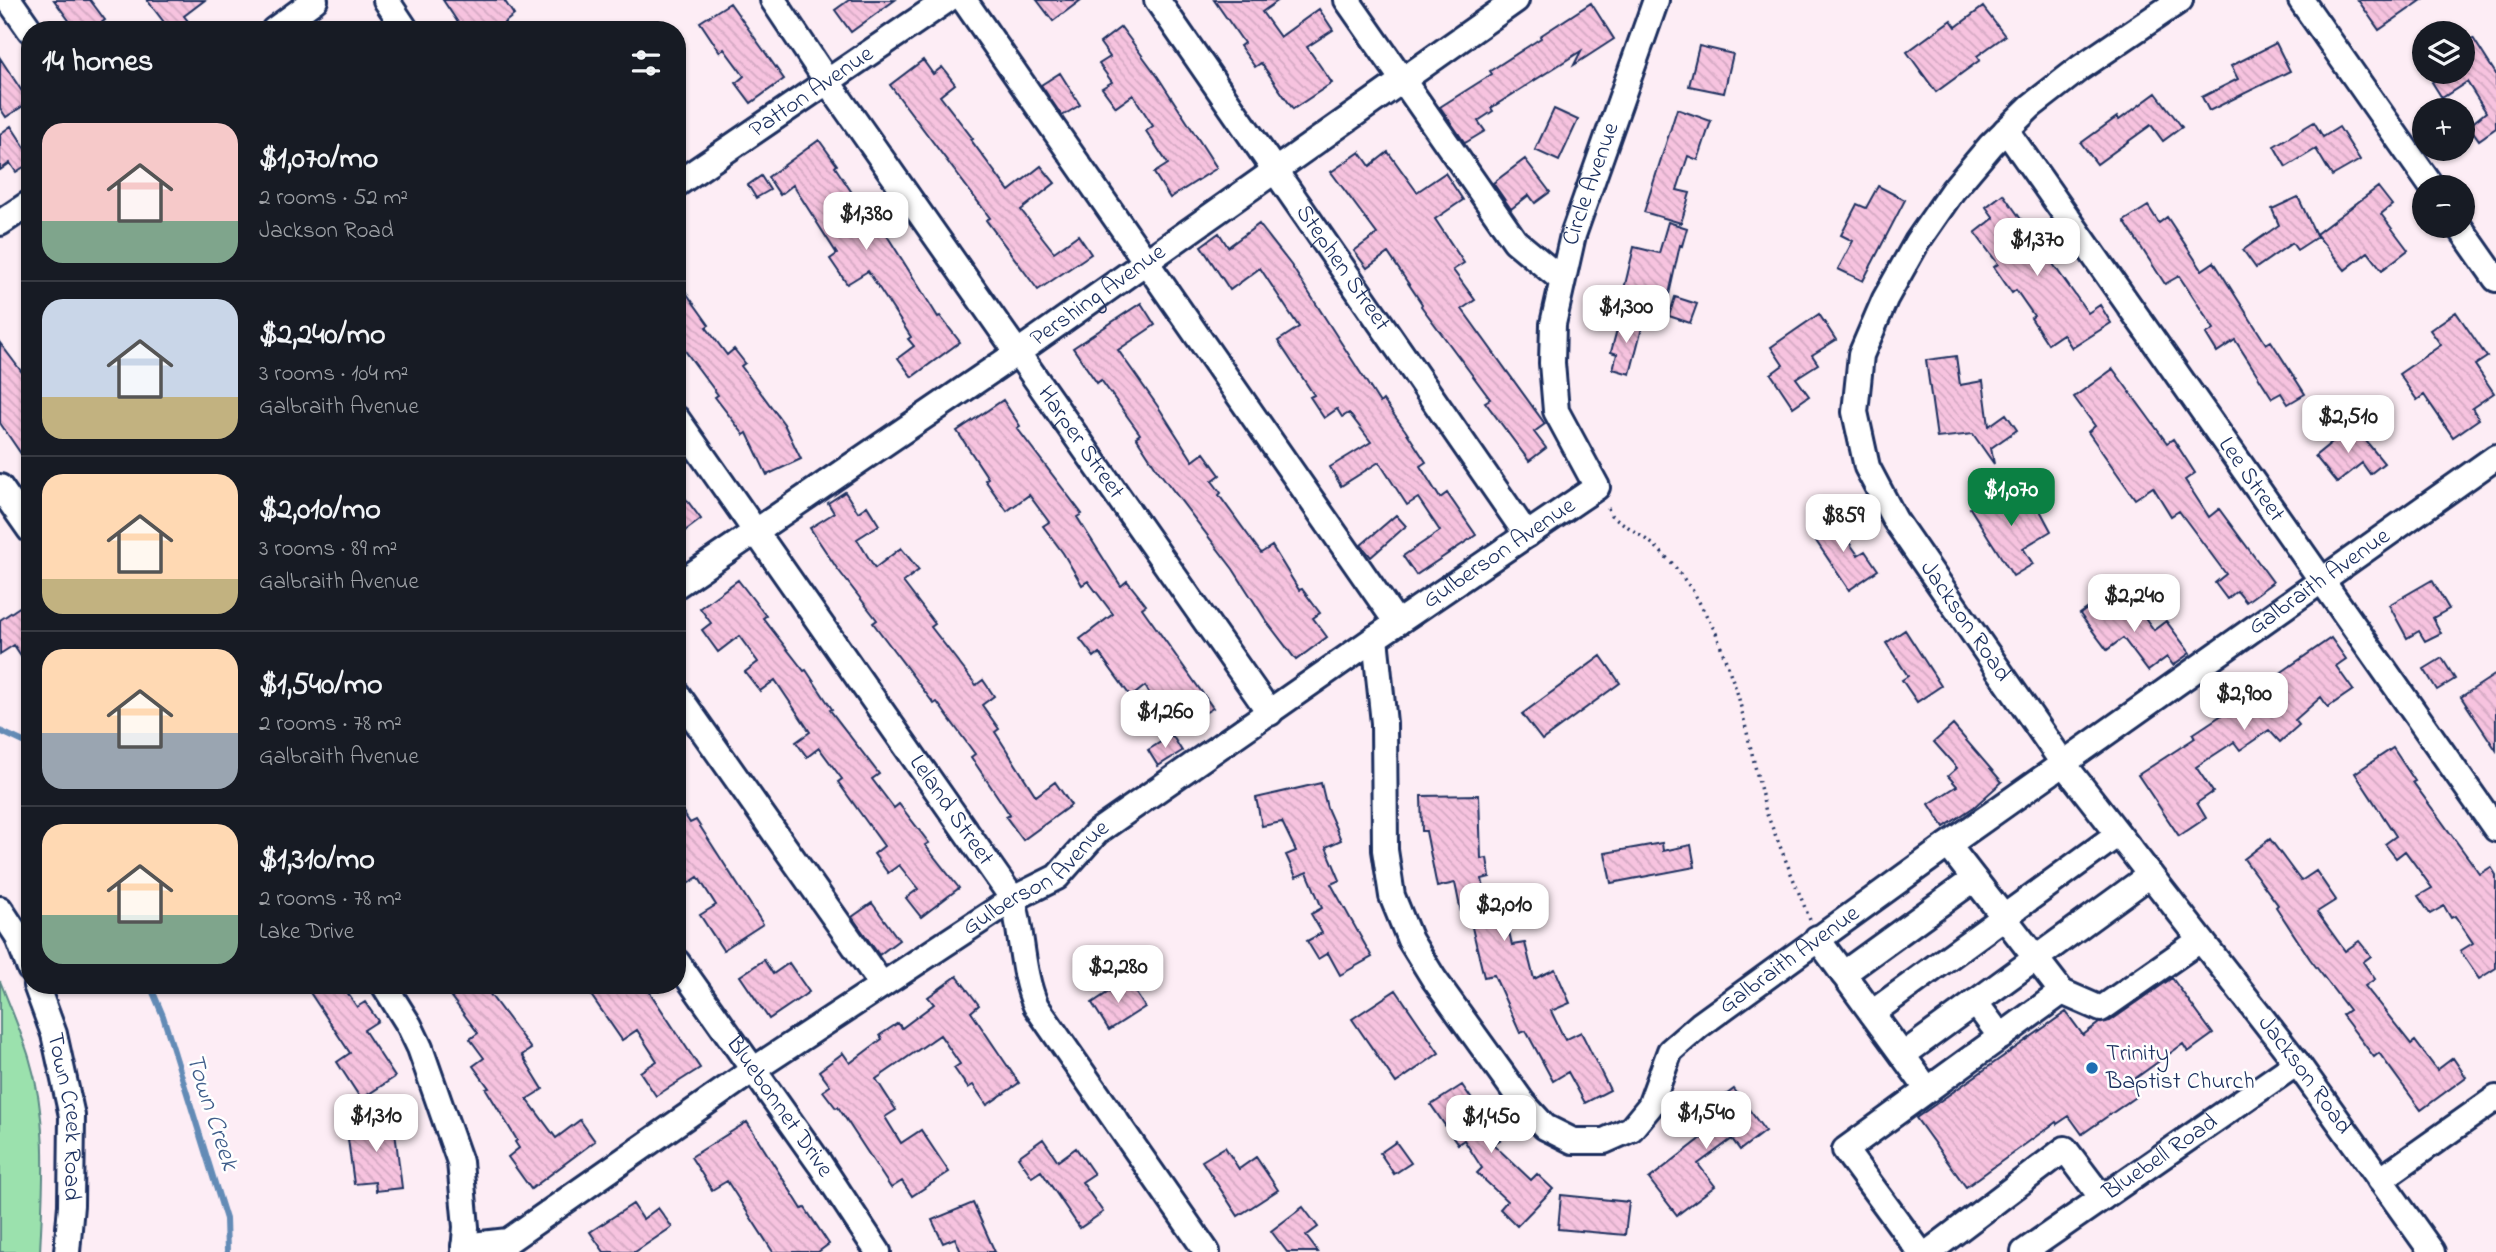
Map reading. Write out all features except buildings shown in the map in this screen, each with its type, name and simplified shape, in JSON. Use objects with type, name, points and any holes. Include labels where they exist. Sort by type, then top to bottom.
[{"type":"street","points":[[9,0],[24,21]]},
{"type":"street","points":[[286,21],[315,0]]},
{"type":"street","points":[[386,0],[400,21]]},
{"type":"street","name":"Harper Street","points":[[773,0],[1270,713]]},
{"type":"street","name":"Patton Avenue","points":[[686,178],[947,0]]},
{"type":"street","points":[[964,0],[1397,623]]},
{"type":"street","name":"Stephen Street","points":[[1157,0],[1527,535]]},
{"type":"street","points":[[1347,0],[1515,241],[1562,280]]},
{"type":"street","name":"Pershing Avenue","points":[[686,579],[1147,263],[1516,0]]},
{"type":"street","name":"Circle Avenue","points":[[1597,487],[1556,411],[1552,363],[1553,324],[1573,236],[1656,0]]},
{"type":"street","name":"Jackson Road","points":[[2180,0],[2080,68],[2031,106],[1953,190],[1917,242],[1885,299],[1861,355],[1855,412],[1867,467],[1895,520],[2063,763],[2297,1063],[2432,1252]]},
{"type":"street","points":[[2301,0],[2424,175]]},
{"type":"street","name":"Lee Street","points":[[2006,131],[2496,829]]},
{"type":"street","points":[[0,223],[21,208]]},
{"type":"street","points":[[2467,238],[2496,279]]},
{"type":"street","name":"Leland Street","points":[[686,432],[1013,899],[1021,929],[1028,987],[1036,1006],[1207,1252]]},
{"type":"street","name":"Galbraith Avenue","points":[[1375,638],[1384,723],[1385,850],[1392,896],[1410,940],[1434,979],[1523,1103],[1545,1127],[1573,1141],[1604,1141],[1631,1129],[1650,1106],[1670,1051],[1700,1025],[1948,845],[2496,457]]},
{"type":"street","points":[[0,487],[21,517]]},
{"type":"street","name":"Gulberson Avenue","points":[[464,1249],[514,1246],[753,1070],[1013,899],[1057,877],[1097,832],[1597,487]]},
{"type":"street","points":[[686,707],[882,985]]},
{"type":"street","points":[[1872,1013],[2118,834]]},
{"type":"street","points":[[1948,845],[2062,992],[2101,1009],[2200,940]]},
{"type":"street","points":[[1903,1055],[2150,876]]},
{"type":"street","points":[[1843,974],[1974,879]]},
{"type":"street","points":[[0,909],[21,945]]},
{"type":"street","points":[[1817,939],[1928,1090]]},
{"type":"street","name":"Bluebonnet Drive","points":[[686,975],[820,1164],[878,1252]]},
{"type":"street","points":[[1920,1252],[1845,1150],[2062,992]]},
{"type":"street","name":"Town Creek Road","points":[[39,994],[54,1034],[72,1116],[71,1205],[67,1252]]},
{"type":"street","points":[[390,994],[420,1048],[460,1162],[466,1227],[464,1249]]},
{"type":"street","points":[[1975,1002],[2001,1037]]},
{"type":"street","name":"Bluebell Road","points":[[2024,1252],[2297,1063]]},
{"type":"street","points":[[2380,1180],[2496,1098]]},
{"type":"street","points":[[1929,1252],[2064,1149],[2102,1198]]},
{"type":"path","points":[[1597,487],[1611,514],[1654,545],[1678,570],[1716,633],[1738,695],[1766,812],[1817,939]]},
{"type":"green space","points":[[0,981],[29,1057],[40,1105],[43,1154],[40,1252],[0,1252]]},
{"type":"waterway","name":"Town Creek","points":[[0,731],[21,741]]},
{"type":"waterway","name":"Town Creek","points":[[154,994],[226,1219],[227,1252]]},
{"type":"place","name":"Trinity Baptist Church","points":[[2092,1068]]}]
